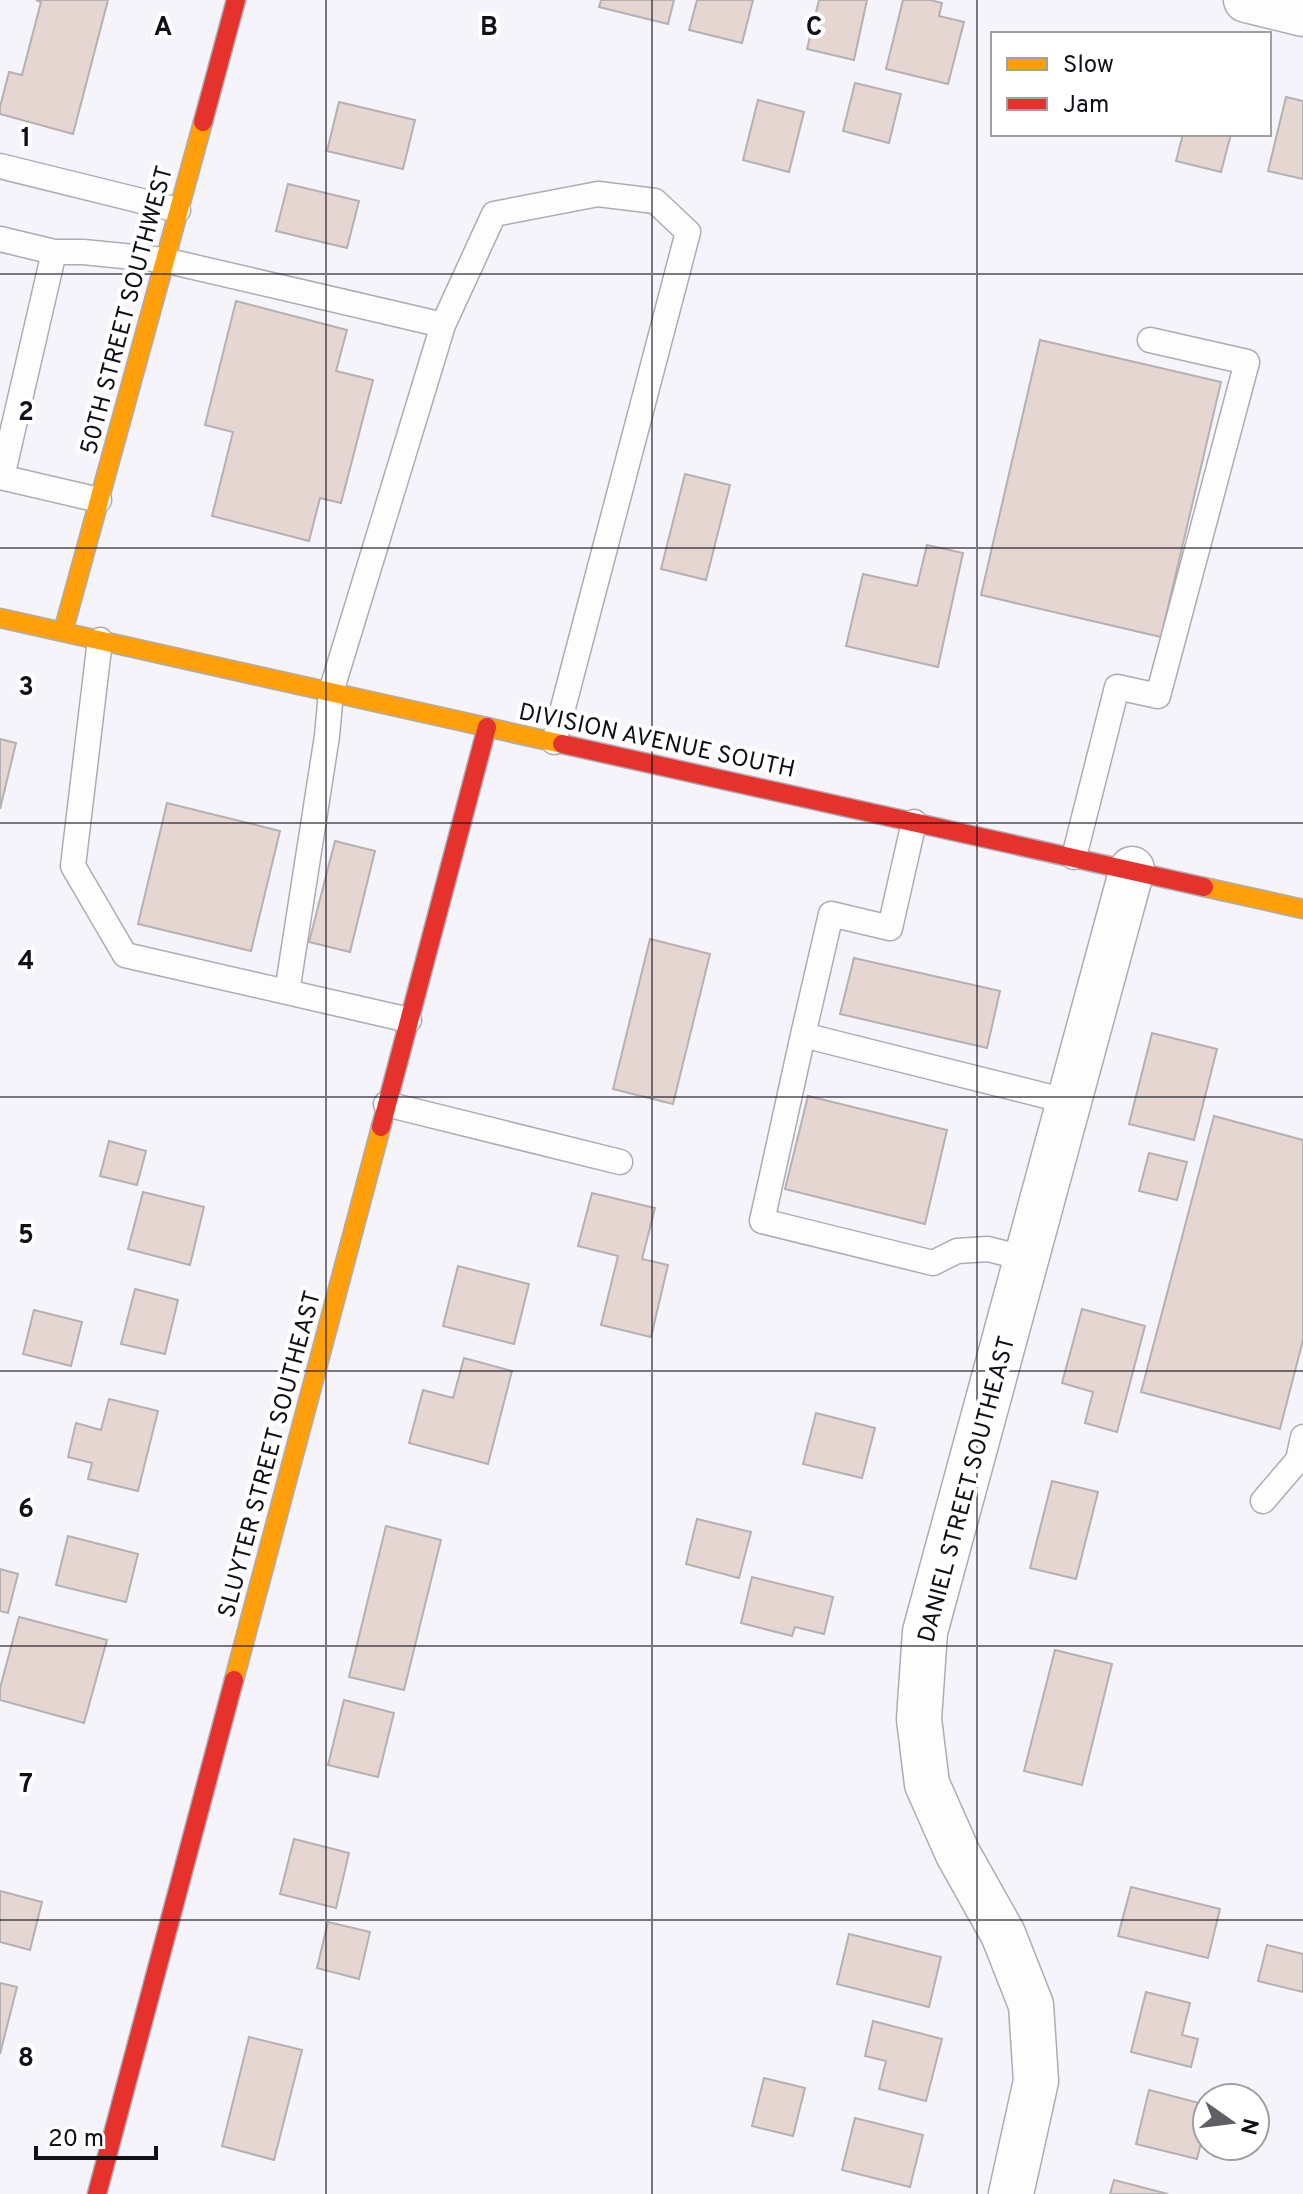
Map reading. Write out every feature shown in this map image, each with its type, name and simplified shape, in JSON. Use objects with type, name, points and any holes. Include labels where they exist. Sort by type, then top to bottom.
[{"type":"street","name":"50TH STREET SOUTHWEST","points":[[63,632],[236,0]]},
{"type":"street","points":[[1246,0],[1303,14]]},
{"type":"street","name":"DIVISION AVENUE SOUTH","points":[[0,618],[1303,909]]},
{"type":"street","name":"SLUYTER STREET SOUTHEAST","points":[[97,2194],[487,727]]},
{"type":"street","name":"DANIEL STREET SOUTHEAST","points":[[1011,2194],[1036,2081],[1031,2005],[1003,1934],[958,1854],[927,1784],[919,1719],[925,1632],[1132,869]]},
{"type":"lane","points":[[0,166],[178,210]]},
{"type":"lane","points":[[287,992],[327,736],[331,692],[443,325],[494,214],[598,194],[655,201],[688,232],[554,742]]},
{"type":"lane","points":[[0,239],[54,252],[164,260],[443,325]]},
{"type":"lane","points":[[54,252],[1,477],[99,500]]},
{"type":"lane","points":[[1074,857],[1117,687],[1158,696],[1247,362],[1150,340]]},
{"type":"lane","points":[[100,640],[73,866],[125,955],[409,1020]]},
{"type":"lane","points":[[914,822],[890,928],[831,914],[762,1221],[933,1263],[957,1251],[988,1249],[1027,1259]]},
{"type":"lane","points":[[803,1035],[1070,1102]]},
{"type":"lane","points":[[386,1104],[620,1162]]},
{"type":"lane","points":[[1263,1501],[1298,1460],[1303,1437]]},
{"type":"building","points":[[36,0],[108,0],[73,134],[0,114],[9,72],[22,75],[41,2]]},
{"type":"building","points":[[601,0],[674,0],[668,24],[599,7]]},
{"type":"building","points":[[697,0],[753,0],[742,43],[689,30]]},
{"type":"building","points":[[819,0],[867,0],[854,60],[807,49]]},
{"type":"building","points":[[903,0],[942,3],[939,16],[964,22],[948,84],[886,69]]},
{"type":"building","points":[[855,83],[901,94],[889,143],[843,131]]},
{"type":"building","points":[[1286,97],[1303,101],[1303,179],[1268,171]]},
{"type":"building","points":[[758,100],[804,112],[789,172],[743,160]]},
{"type":"building","points":[[339,102],[415,120],[403,169],[327,151]]},
{"type":"building","points":[[1182,136],[1230,136],[1221,172],[1176,161]]},
{"type":"building","points":[[288,184],[359,201],[347,248],[276,231]]},
{"type":"building","points":[[236,301],[347,330],[336,371],[373,380],[341,503],[320,498],[309,541],[212,516],[233,432],[205,425]]},
{"type":"building","points":[[1040,340],[1221,382],[1161,637],[981,595]]},
{"type":"building","points":[[685,474],[730,485],[706,580],[661,569]]},
{"type":"building","points":[[927,545],[963,553],[938,667],[846,646],[863,574],[917,586]]},
{"type":"building","points":[[0,739],[16,743],[0,809]]},
{"type":"building","points":[[167,803],[280,831],[251,951],[138,924]]},
{"type":"building","points":[[335,841],[375,851],[350,952],[309,942]]},
{"type":"building","points":[[650,939],[710,954],[673,1104],[613,1089]]},
{"type":"building","points":[[854,958],[1000,991],[987,1048],[840,1014]]},
{"type":"building","points":[[1152,1033],[1217,1049],[1194,1140],[1129,1124]]},
{"type":"building","points":[[808,1096],[947,1130],[925,1224],[785,1189]]},
{"type":"building","points":[[1214,1116],[1303,1140],[1303,1340],[1280,1429],[1141,1392]]},
{"type":"building","points":[[109,1141],[146,1151],[137,1185],[100,1176]]},
{"type":"building","points":[[1149,1153],[1187,1162],[1177,1200],[1139,1191]]},
{"type":"building","points":[[143,1192],[204,1207],[190,1265],[128,1249]]},
{"type":"building","points":[[592,1193],[655,1208],[642,1259],[668,1265],[651,1337],[601,1325],[618,1256],[578,1246]]},
{"type":"building","points":[[458,1266],[529,1284],[514,1344],[443,1326]]},
{"type":"building","points":[[135,1289],[178,1300],[165,1354],[121,1344]]},
{"type":"building","points":[[1082,1309],[1145,1326],[1117,1432],[1085,1423],[1093,1392],[1062,1383]]},
{"type":"building","points":[[34,1310],[82,1322],[71,1366],[23,1354]]},
{"type":"building","points":[[464,1358],[512,1371],[488,1464],[409,1443],[423,1390],[453,1398]]},
{"type":"building","points":[[109,1399],[158,1411],[138,1491],[88,1479],[92,1463],[68,1457],[76,1423],[101,1430]]},
{"type":"building","points":[[816,1413],[875,1428],[862,1478],[803,1464]]},
{"type":"building","points":[[1052,1481],[1098,1492],[1076,1579],[1030,1568]]},
{"type":"building","points":[[697,1519],[751,1532],[739,1578],[686,1564]]},
{"type":"building","points":[[386,1526],[441,1540],[404,1690],[349,1677]]},
{"type":"building","points":[[68,1536],[138,1554],[126,1602],[56,1585]]},
{"type":"building","points":[[0,1569],[18,1574],[8,1613],[0,1611]]},
{"type":"building","points":[[752,1577],[833,1597],[824,1634],[795,1627],[792,1636],[741,1623]]},
{"type":"building","points":[[19,1617],[107,1640],[84,1723],[0,1700],[0,1688]]},
{"type":"building","points":[[1055,1650],[1112,1664],[1082,1785],[1024,1771]]},
{"type":"building","points":[[344,1700],[394,1713],[378,1777],[328,1765]]},
{"type":"building","points":[[294,1839],[349,1853],[336,1908],[280,1894]]},
{"type":"building","points":[[1131,1887],[1220,1909],[1208,1958],[1118,1936]]},
{"type":"building","points":[[0,1891],[42,1902],[30,1950],[0,1942]]},
{"type":"building","points":[[328,1922],[370,1932],[359,1979],[317,1968]]},
{"type":"building","points":[[849,1934],[941,1957],[929,2007],[837,1984]]},
{"type":"building","points":[[1267,1945],[1303,1954],[1303,1992],[1258,1981]]},
{"type":"building","points":[[0,1983],[17,1987],[0,2054]]},
{"type":"building","points":[[1146,1992],[1190,2003],[1182,2035],[1198,2039],[1191,2067],[1131,2052]]},
{"type":"building","points":[[873,2021],[942,2039],[926,2101],[879,2089],[886,2061],[865,2056]]},
{"type":"building","points":[[249,2037],[302,2050],[274,2160],[222,2146]]},
{"type":"building","points":[[764,2078],[805,2088],[793,2136],[752,2126]]},
{"type":"building","points":[[1149,2090],[1191,2101],[1191,2158],[1136,2144]]},
{"type":"building","points":[[855,2118],[923,2135],[910,2187],[842,2170]]},
{"type":"building","points":[[1114,2180],[1168,2194],[1110,2194]]},
{"type":"traffic: slow","points":[[63,632],[203,122]]},
{"type":"traffic: slow","points":[[0,618],[562,744]]},
{"type":"traffic: slow","points":[[1204,887],[1303,909]]},
{"type":"traffic: slow","points":[[234,1680],[381,1127]]},
{"type":"traffic: jam","points":[[203,122],[236,0]]},
{"type":"traffic: jam","points":[[381,1127],[487,727]]},
{"type":"traffic: jam","points":[[562,744],[1204,887]]},
{"type":"traffic: jam","points":[[97,2194],[234,1680]]}]
